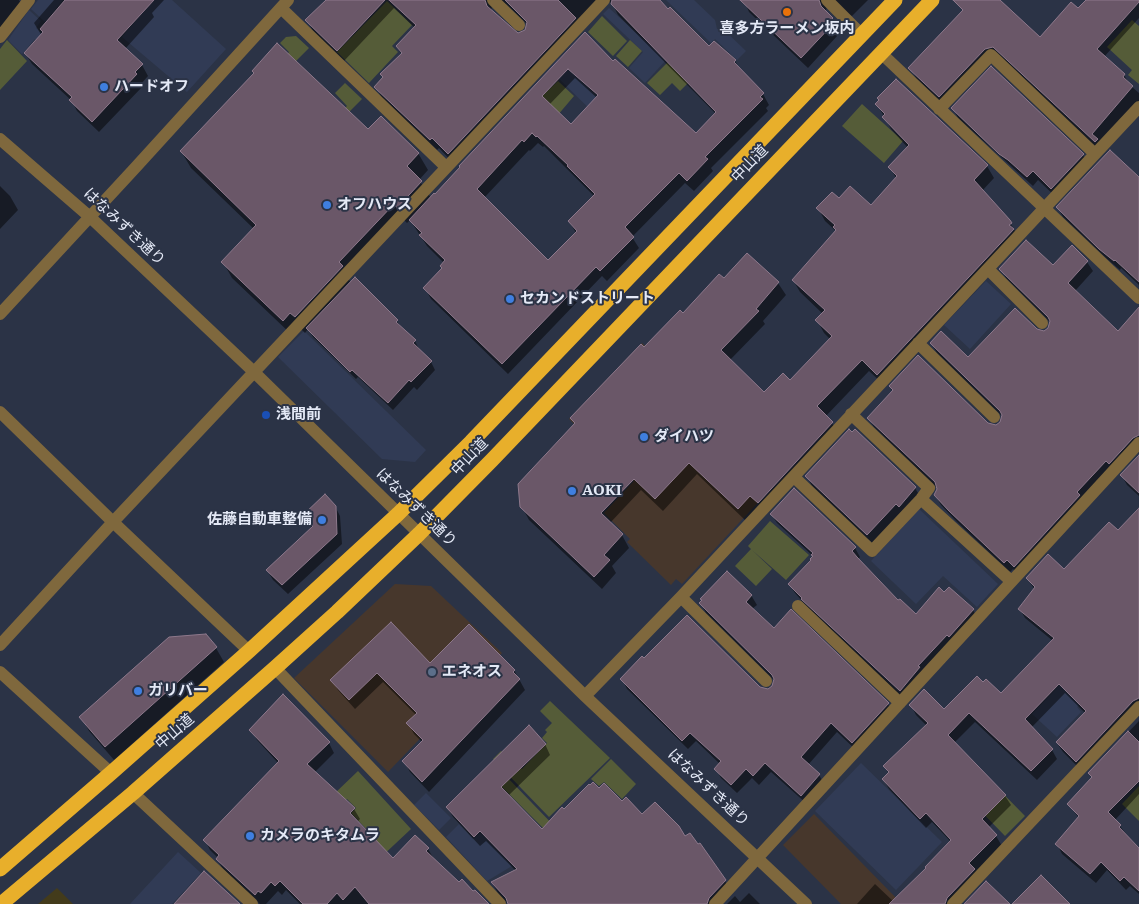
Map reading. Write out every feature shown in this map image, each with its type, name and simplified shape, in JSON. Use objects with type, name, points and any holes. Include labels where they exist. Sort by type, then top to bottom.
[{"type":"highway","name":"中山道","points":[[0,869],[249,651],[398,514],[471,442],[895,0]]},
{"type":"highway","name":"中山道","points":[[1,904],[132,793],[338,612],[499,452],[932,0]]},
{"type":"street","points":[[0,37],[29,0]]},
{"type":"street","points":[[492,0],[519,24]]},
{"type":"street","points":[[0,645],[112,522],[604,0]]},
{"type":"street","points":[[827,0],[862,34]]},
{"type":"street","points":[[0,314],[284,4],[446,167]]},
{"type":"street","points":[[881,53],[1139,298]]},
{"type":"street","points":[[939,108],[992,55],[1095,154]]},
{"type":"street","points":[[585,696],[794,477],[1139,107]]},
{"type":"street","name":"はなみずき通り","points":[[0,139],[90,217],[254,372],[585,696],[806,904]]},
{"type":"street","points":[[988,269],[1042,323]]},
{"type":"street","points":[[918,343],[994,417]]},
{"type":"street","points":[[0,412],[112,522],[249,651]]},
{"type":"street","points":[[794,477],[872,551],[921,499],[929,488],[851,414]]},
{"type":"street","points":[[714,904],[1139,443]]},
{"type":"street","points":[[921,499],[1011,581]]},
{"type":"street","points":[[681,597],[766,681]]},
{"type":"street","points":[[798,606],[900,704]]},
{"type":"street","points":[[275,668],[500,904]]},
{"type":"street","points":[[0,672],[111,773]]},
{"type":"street","points":[[961,902],[1139,707]]},
{"type":"street","points":[[132,793],[252,904]]},
{"type":"shaded area","points":[[38,0],[63,0],[45,22],[31,9]]},
{"type":"shaded area","points":[[153,0],[172,0],[226,49],[187,92],[122,37]]},
{"type":"shaded area","points":[[666,0],[694,0],[715,20],[717,29],[723,29],[746,51],[737,60],[715,39],[711,43]]},
{"type":"shaded area","points":[[609,8],[666,60],[645,83],[629,68],[643,52],[603,14]]},
{"type":"shaded area","points":[[29,10],[41,21],[36,28],[49,40],[43,45],[35,39],[22,54],[8,40]]},
{"type":"shaded area","points":[[558,59],[615,114],[605,124],[549,69]]},
{"type":"shaded area","points":[[986,281],[1011,304],[970,349],[944,325]]},
{"type":"shaded area","points":[[304,331],[426,450],[415,462],[382,459],[278,357]]},
{"type":"shaded area","points":[[642,343],[777,474],[779,480],[682,584],[676,579],[671,585],[627,542],[630,539],[604,513],[634,481],[569,419]]},
{"type":"shaded area","points":[[919,509],[998,584],[977,607],[943,576],[916,604],[871,561]]},
{"type":"shaded area","points":[[395,584],[431,586],[502,653],[388,772],[294,678]]},
{"type":"shaded area","points":[[1076,668],[1096,687],[1077,707],[1081,712],[1057,737],[1032,714]]},
{"type":"shaded area","points":[[861,763],[942,842],[896,890],[815,811]]},
{"type":"shaded area","points":[[426,793],[451,818],[439,830],[414,805]]},
{"type":"shaded area","points":[[814,814],[902,904],[841,904],[783,845]]},
{"type":"shaded area","points":[[459,824],[473,839],[480,833],[512,866],[487,881],[446,837]]},
{"type":"shaded area","points":[[178,852],[201,873],[172,904],[130,904]]},
{"type":"green space","points":[[387,1],[412,25],[392,46],[398,52],[369,83],[337,52]]},
{"type":"green space","points":[[602,16],[627,41],[613,56],[588,32]]},
{"type":"green space","points":[[1132,20],[1139,26],[1139,84],[1128,75],[1132,70],[1107,47]]},
{"type":"green space","points":[[296,36],[309,48],[294,63],[286,56],[289,52],[280,43],[286,37]]},
{"type":"green space","points":[[7,40],[27,61],[0,90],[0,49]]},
{"type":"green space","points":[[630,40],[642,51],[628,67],[616,56]]},
{"type":"green space","points":[[668,62],[689,82],[680,91],[672,83],[660,95],[647,83]]},
{"type":"green space","points":[[558,81],[574,96],[557,116],[541,97]]},
{"type":"green space","points":[[345,83],[362,99],[348,113],[344,109],[347,106],[335,93]]},
{"type":"green space","points":[[862,104],[903,141],[884,163],[842,126]]},
{"type":"green space","points":[[770,521],[809,555],[786,580],[752,550],[772,569],[756,586],[735,566],[751,549],[748,546]]},
{"type":"green space","points":[[550,701],[610,758],[549,817],[493,759],[501,751],[522,769],[547,743],[542,738],[547,732],[545,730],[552,723],[540,711]]},
{"type":"green space","points":[[611,759],[636,784],[622,799],[604,782],[599,786],[591,779]]},
{"type":"green space","points":[[976,766],[1025,816],[1005,836],[970,800]]},
{"type":"green space","points":[[358,771],[411,829],[363,874],[351,862],[375,838],[351,813],[356,808],[347,799],[341,804],[333,795]]},
{"type":"green space","points":[[504,774],[560,832],[552,837],[496,781]]},
{"type":"green space","points":[[1139,786],[1139,821],[1122,804]]},
{"type":"sand","points":[[57,888],[73,904],[38,904]]},
{"type":"building","points":[[65,0],[154,0],[117,40],[143,64],[135,72],[137,74],[92,122],[69,100],[72,97],[24,53],[43,32],[40,29]]},
{"type":"building","points":[[326,0],[385,0],[337,51],[305,20]]},
{"type":"building","points":[[389,0],[485,0],[487,6],[518,33],[525,30],[527,22],[505,0],[558,0],[576,18],[448,154],[432,138],[430,140],[374,87],[383,77],[380,74],[402,53],[396,46],[416,25]]},
{"type":"building","points":[[612,0],[660,0],[668,9],[670,7],[709,46],[714,41],[736,60],[734,62],[764,93],[760,97],[763,99],[705,157],[708,159],[687,181],[679,173],[625,227],[634,237],[600,271],[596,267],[502,364],[423,288],[442,268],[440,266],[445,260],[419,235],[422,233],[409,220],[585,32],[613,61],[615,59],[696,133],[716,112],[611,4]],"holes":[[[568,69],[598,95],[571,124],[542,96]],[[532,133],[568,165],[595,194],[568,221],[577,231],[548,260],[477,189],[522,140],[524,142]]]},
{"type":"building","points":[[740,0],[819,0],[821,6],[833,18],[830,21],[833,24],[801,58]]},
{"type":"building","points":[[953,0],[1000,0],[1040,37],[1071,2],[1078,8],[1086,0],[1139,0],[1097,49],[1125,74],[1123,77],[1133,86],[1092,134],[1098,139],[1095,142],[993,47],[985,49],[939,97],[908,68],[963,10]]},
{"type":"building","points":[[277,43],[368,129],[381,116],[419,153],[407,166],[422,181],[397,208],[394,204],[339,262],[343,266],[295,317],[290,313],[283,321],[221,262],[256,225],[180,151],[254,73],[252,71]]},
{"type":"building","points":[[991,66],[1084,154],[1051,189],[1033,171],[1027,177],[999,154],[951,108]]},
{"type":"building","points":[[896,79],[988,165],[974,180],[1010,220],[1012,223],[1009,225],[1014,229],[877,375],[862,360],[817,406],[833,422],[758,503],[750,496],[738,509],[689,463],[655,499],[634,479],[601,513],[623,534],[604,555],[610,560],[594,577],[520,507],[518,484],[575,423],[570,418],[641,344],[644,347],[680,310],[683,313],[719,274],[724,278],[747,253],[779,282],[756,309],[759,311],[721,350],[764,392],[783,373],[790,380],[832,336],[815,320],[825,310],[792,280],[836,230],[833,227],[835,225],[816,208],[832,192],[839,198],[850,186],[871,205],[897,176],[888,167],[909,145],[882,117],[885,114],[875,104],[879,100],[877,98]]},
{"type":"building","points":[[1110,150],[1139,177],[1139,282],[1115,260],[1099,249],[1056,207]]},
{"type":"building","points":[[1026,240],[1053,265],[1072,245],[1088,261],[1068,283],[1118,331],[1139,307],[1139,435],[1133,438],[1109,464],[1106,461],[1077,492],[1080,495],[1014,567],[1007,560],[1004,563],[949,511],[934,495],[937,489],[935,482],[867,418],[893,390],[889,386],[918,355],[988,423],[996,425],[1000,422],[1002,415],[1000,411],[930,343],[941,331],[968,357],[1015,308],[1037,329],[1044,331],[1048,328],[1050,321],[1048,317],[999,269]]},
{"type":"building","points":[[355,277],[398,320],[396,322],[416,340],[413,343],[432,361],[411,382],[409,380],[388,403],[352,370],[350,372],[306,328]]},
{"type":"building","points":[[849,429],[852,432],[855,429],[916,487],[899,507],[896,504],[867,535],[805,476]]},
{"type":"building","points":[[1139,455],[1139,493],[1120,475]]},
{"type":"building","points":[[794,488],[856,547],[852,551],[857,557],[898,600],[900,599],[916,614],[939,587],[944,592],[949,587],[974,609],[949,637],[947,635],[918,666],[920,667],[900,691],[801,599],[788,584],[813,556],[811,555],[813,553],[770,514]]},
{"type":"building","points":[[325,494],[336,506],[337,534],[282,585],[266,570],[313,526],[302,516]]},
{"type":"building","points":[[1139,508],[1139,698],[1133,701],[1076,762],[1056,742],[1086,711],[1059,684],[1025,719],[1053,749],[1031,771],[969,713],[948,735],[1006,795],[982,819],[997,835],[969,863],[975,869],[947,898],[945,904],[889,904],[926,868],[951,840],[926,813],[920,819],[882,779],[889,772],[883,766],[928,723],[909,705],[924,689],[944,709],[977,676],[983,682],[986,679],[1001,693],[1054,638],[1018,609],[1035,587],[1026,578],[1048,554],[1064,569],[1109,522],[1118,530]]},
{"type":"building","points":[[727,571],[752,595],[746,602],[774,628],[791,609],[889,703],[852,743],[831,723],[801,757],[820,774],[801,796],[765,763],[753,776],[746,769],[731,785],[714,769],[721,761],[690,733],[682,741],[620,679],[687,615],[760,687],[768,689],[772,686],[774,679],[772,675],[699,603],[702,600],[700,599]]},
{"type":"building","points":[[391,622],[430,663],[469,624],[515,670],[513,672],[520,679],[422,782],[402,761],[423,740],[406,723],[417,713],[377,673],[349,700],[330,680]]},
{"type":"building","points":[[206,634],[217,647],[105,747],[79,717],[169,637]]},
{"type":"building","points":[[283,694],[330,742],[307,764],[355,808],[350,813],[393,858],[415,835],[429,848],[426,851],[459,882],[462,879],[489,904],[369,904],[355,887],[343,900],[337,893],[327,904],[303,904],[280,881],[275,886],[271,882],[261,893],[258,891],[255,895],[216,859],[219,855],[203,840],[279,761],[249,730]]},
{"type":"building","points":[[529,725],[546,744],[501,787],[542,829],[562,807],[564,809],[593,782],[599,788],[604,783],[622,801],[626,797],[642,814],[655,802],[679,826],[685,836],[690,833],[698,844],[700,843],[726,880],[709,898],[707,904],[508,904],[506,898],[491,882],[517,869],[480,831],[474,837],[446,807]]},
{"type":"building","points":[[1128,731],[1139,742],[1139,781],[1108,812],[1139,848],[1139,891],[1124,877],[1120,881],[1101,862],[1090,874],[1055,844],[1079,816],[1067,804],[1092,777],[1088,773]]},
{"type":"building","points":[[204,871],[240,904],[174,904]]},
{"type":"building","points":[[1041,875],[1070,904],[1012,904]]},
{"type":"building","points":[[986,881],[1010,904],[964,904]]},
{"type":"place","name":"喜多方ラーメン坂内","points":[[787,12]]},
{"type":"place","name":"ハードオフ","points":[[104,87]]},
{"type":"place","name":"オフハウス","points":[[327,205]]},
{"type":"place","name":"セカンドストリート","points":[[510,299]]},
{"type":"place","name":"浅間前","points":[[266,415]]},
{"type":"place","name":"ダイハツ","points":[[644,437]]},
{"type":"place","name":"AOKI","points":[[572,491]]},
{"type":"place","name":"佐藤自動車整備","points":[[322,520]]},
{"type":"place","name":"エネオス","points":[[432,672]]},
{"type":"place","name":"ガリバー","points":[[138,691]]},
{"type":"place","name":"カメラのキタムラ","points":[[250,836]]}]
